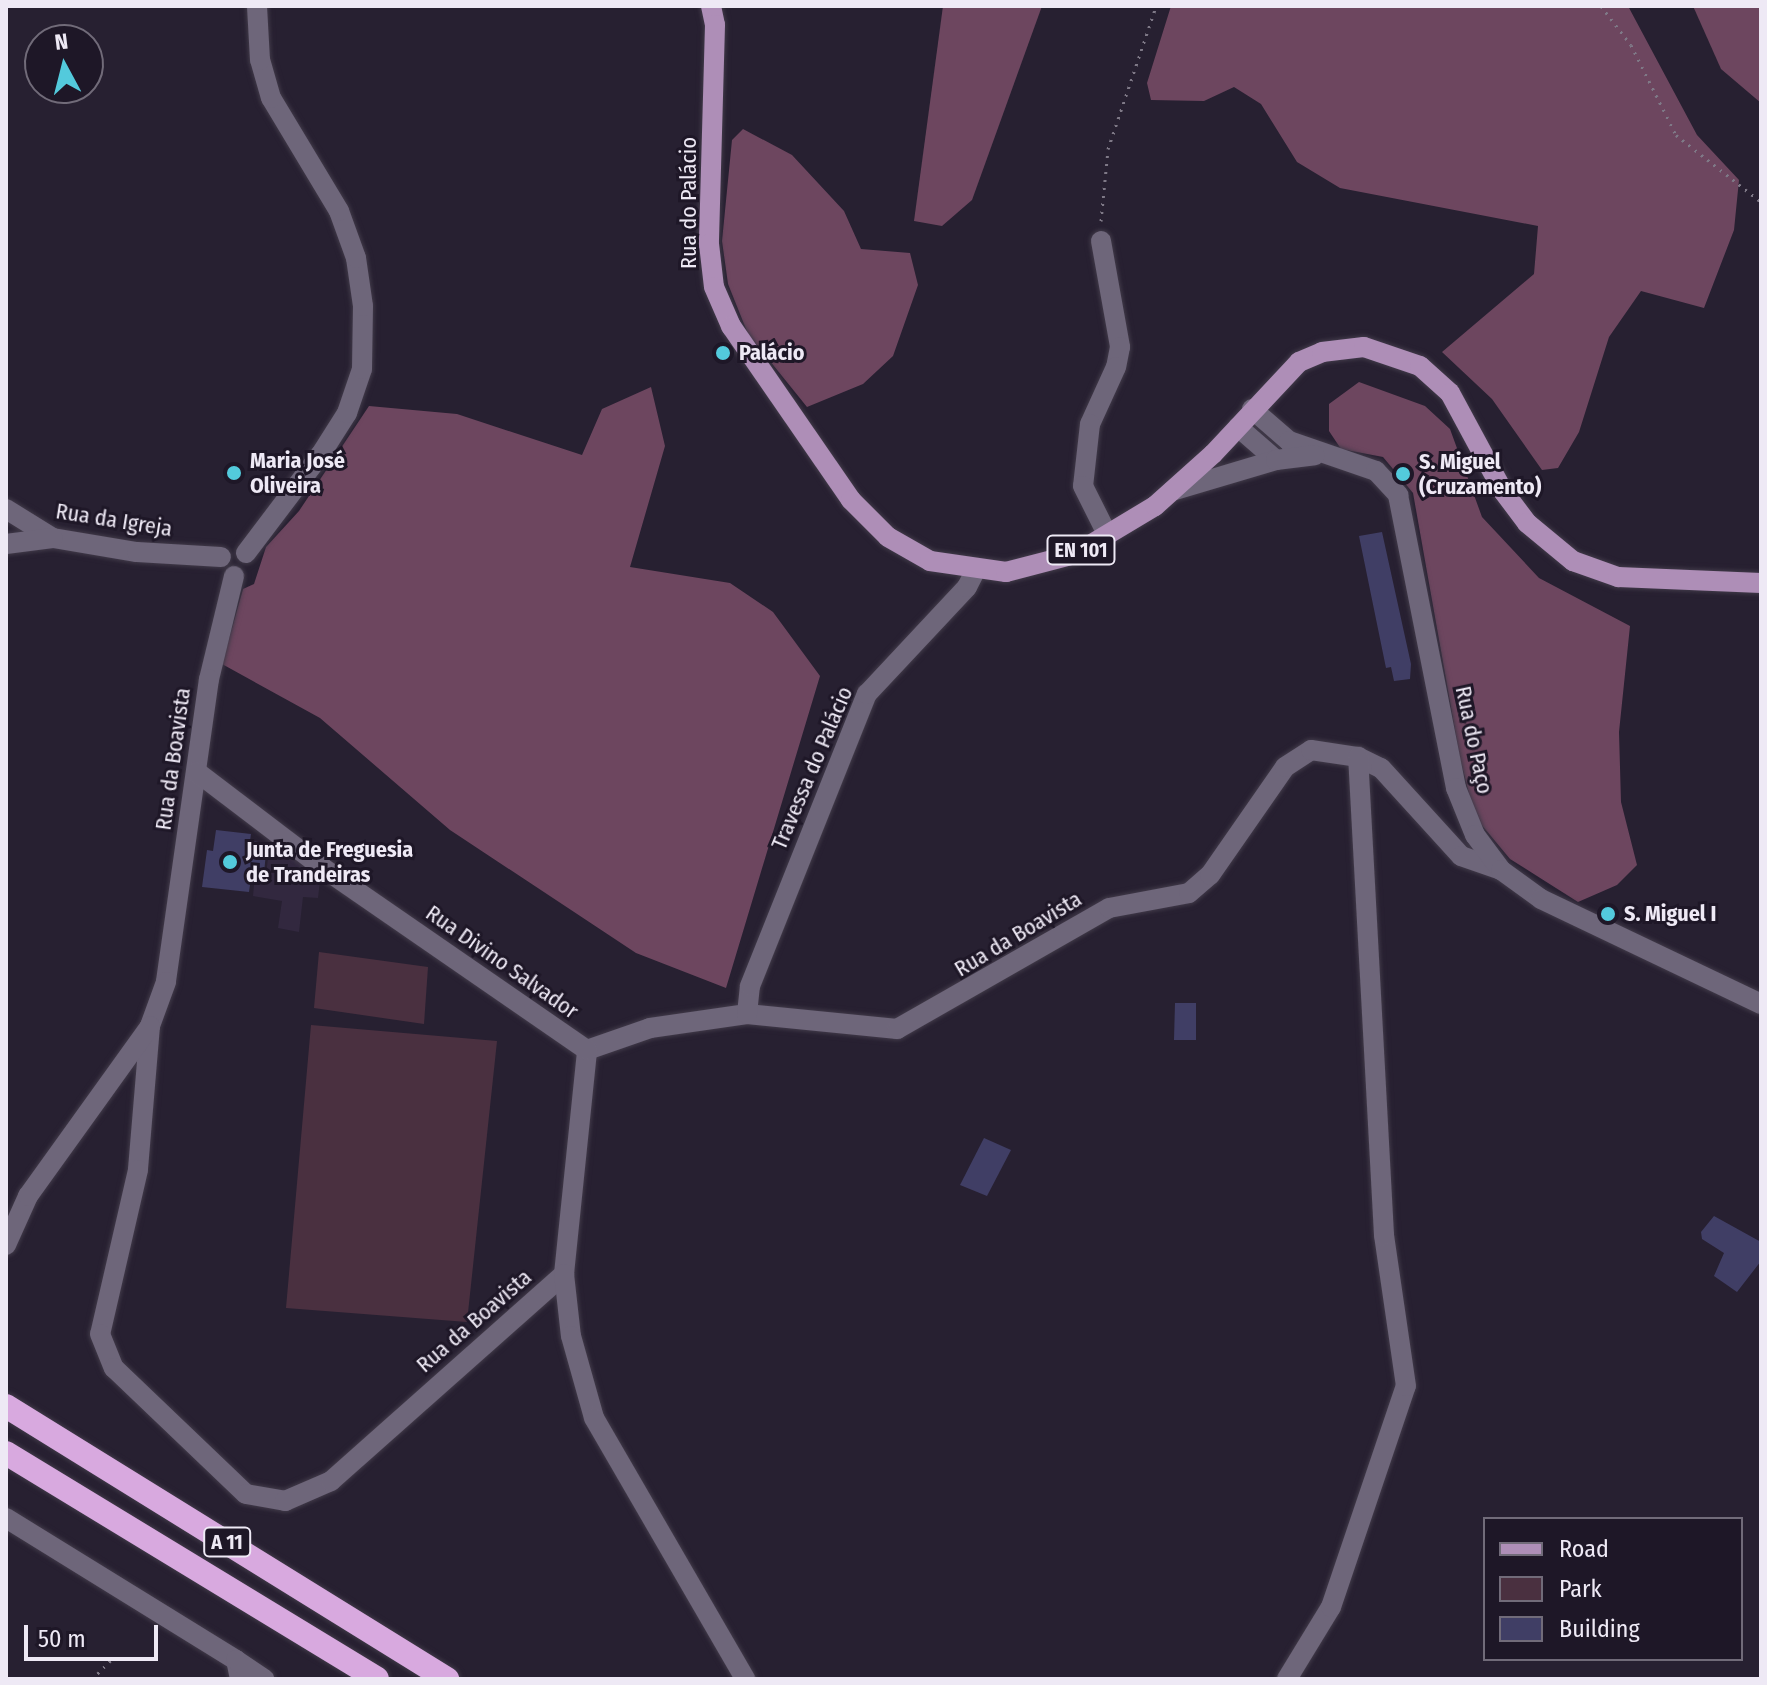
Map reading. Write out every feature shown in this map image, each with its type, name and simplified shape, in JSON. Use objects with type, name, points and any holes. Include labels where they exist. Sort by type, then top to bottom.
[{"type":"highway","name":"A 11","points":[[6,1406],[447,1679]]},
{"type":"highway","name":"A 11","points":[[6,1453],[377,1679]]},
{"type":"main road","name":"Rua do Palácio","points":[[711,6],[715,25],[709,244],[714,287],[731,326],[851,500],[888,537],[930,561],[975,571]]},
{"type":"main road","name":"EN 101","points":[[975,571],[1036,568],[1107,534],[1172,491],[1299,362],[1322,352],[1364,347],[1396,354],[1420,366],[1450,393],[1503,491],[1527,523],[1573,561],[1618,577],[1761,583]]},
{"type":"street","points":[[246,553],[233,548],[221,557],[222,568],[234,576],[248,568],[246,553],[321,454],[347,413],[362,369],[363,306],[356,258],[339,211],[271,98],[260,60],[257,6]]},
{"type":"street","points":[[1101,241],[1120,347],[1090,424],[1083,486],[1107,534]]},
{"type":"street","name":"Rua do Paço","points":[[1252,409],[1289,441],[1316,455],[1376,471],[1398,495],[1456,788],[1475,835],[1501,870],[1541,899],[1761,1004]]},
{"type":"street","points":[[1238,427],[1276,460]]},
{"type":"street","points":[[1172,491],[1276,460],[1316,455]]},
{"type":"street","name":"Rua da Igreja","points":[[6,509],[53,538],[137,552],[221,557]]},
{"type":"street","points":[[6,544],[53,538]]},
{"type":"street","name":"Travessa do Palácio","points":[[747,1014],[750,986],[867,694],[967,587],[975,571]]},
{"type":"street","name":"Rua da Boavista","points":[[234,576],[209,679],[166,982],[150,1026],[138,1170],[100,1334],[114,1368],[246,1494],[285,1501],[331,1481],[564,1274],[587,1050],[650,1028],[747,1014],[897,1029],[1109,908],[1189,893],[1210,875],[1285,767],[1311,750],[1358,757],[1381,768],[1461,856],[1501,870]]},
{"type":"street","points":[[1287,1679],[1331,1607],[1406,1386],[1384,1235],[1358,757]]},
{"type":"street","name":"Rua Divino Salvador","points":[[197,772],[323,868],[587,1050]]},
{"type":"street","points":[[6,1245],[28,1196],[150,1026]]},
{"type":"street","points":[[564,1274],[571,1336],[594,1418],[745,1679]]},
{"type":"street","points":[[6,1518],[238,1670],[264,1679]]},
{"type":"path","points":[[1101,241],[1108,149],[1156,6]]},
{"type":"path","points":[[1601,6],[1631,45],[1676,135],[1761,202]]},
{"type":"path","points":[[92,1679],[114,1657]]},
{"type":"shaded area","points":[[943,6],[1042,6],[972,200],[942,226],[914,221]]},
{"type":"shaded area","points":[[1171,6],[1628,6],[1697,135],[1739,180],[1734,230],[1704,308],[1641,291],[1609,337],[1579,432],[1558,468],[1542,470],[1492,399],[1442,352],[1534,274],[1538,226],[1340,188],[1297,162],[1261,104],[1234,87],[1204,101],[1151,100],[1147,83]]},
{"type":"shaded area","points":[[1693,6],[1761,6],[1761,103],[1721,69]]},
{"type":"shaded area","points":[[743,129],[792,155],[844,211],[861,249],[910,253],[918,285],[893,356],[863,384],[807,407],[748,334],[728,284],[722,241],[732,140]]},
{"type":"shaded area","points":[[1359,382],[1425,406],[1450,429],[1482,517],[1539,578],[1630,626],[1619,732],[1621,802],[1637,865],[1617,885],[1578,902],[1510,859],[1475,817],[1460,758],[1413,493],[1383,457],[1341,449],[1329,431],[1329,404]]},
{"type":"shaded area","points":[[651,387],[665,446],[630,567],[730,583],[773,612],[820,676],[726,988],[636,953],[450,830],[320,718],[222,664],[243,589],[254,584],[266,547],[299,511],[369,406],[457,414],[582,455],[602,409]]},
{"type":"shaded area","points":[[270,841],[280,842],[321,872],[318,898],[303,897],[299,932],[278,928],[282,901],[253,896],[255,874],[266,875]]},
{"type":"green space","points":[[319,952],[428,967],[424,1024],[314,1008]]},
{"type":"green space","points":[[311,1025],[497,1041],[467,1322],[286,1308]]},
{"type":"building","points":[[1382,532],[1411,664],[1410,679],[1394,681],[1391,667],[1386,668],[1359,536]]},
{"type":"building","points":[[216,830],[251,834],[250,841],[267,843],[264,873],[252,871],[249,892],[202,887],[207,850],[213,851]]},
{"type":"building","points":[[1175,1003],[1196,1003],[1196,1040],[1174,1040]]},
{"type":"building","points":[[984,1138],[1011,1150],[987,1196],[960,1185]]},
{"type":"building","points":[[1714,1216],[1761,1242],[1761,1261],[1737,1292],[1714,1276],[1724,1253],[1702,1239],[1701,1232]]},
{"type":"place","name":"Palácio","points":[[723,353]]},
{"type":"place","name":"Maria José Oliveira","points":[[234,473]]},
{"type":"place","name":"S. Miguel (Cruzamento)","points":[[1403,474]]},
{"type":"place","name":"Junta de Freguesia de Trandeiras","points":[[230,862]]},
{"type":"place","name":"S. Miguel I","points":[[1608,914]]}]
